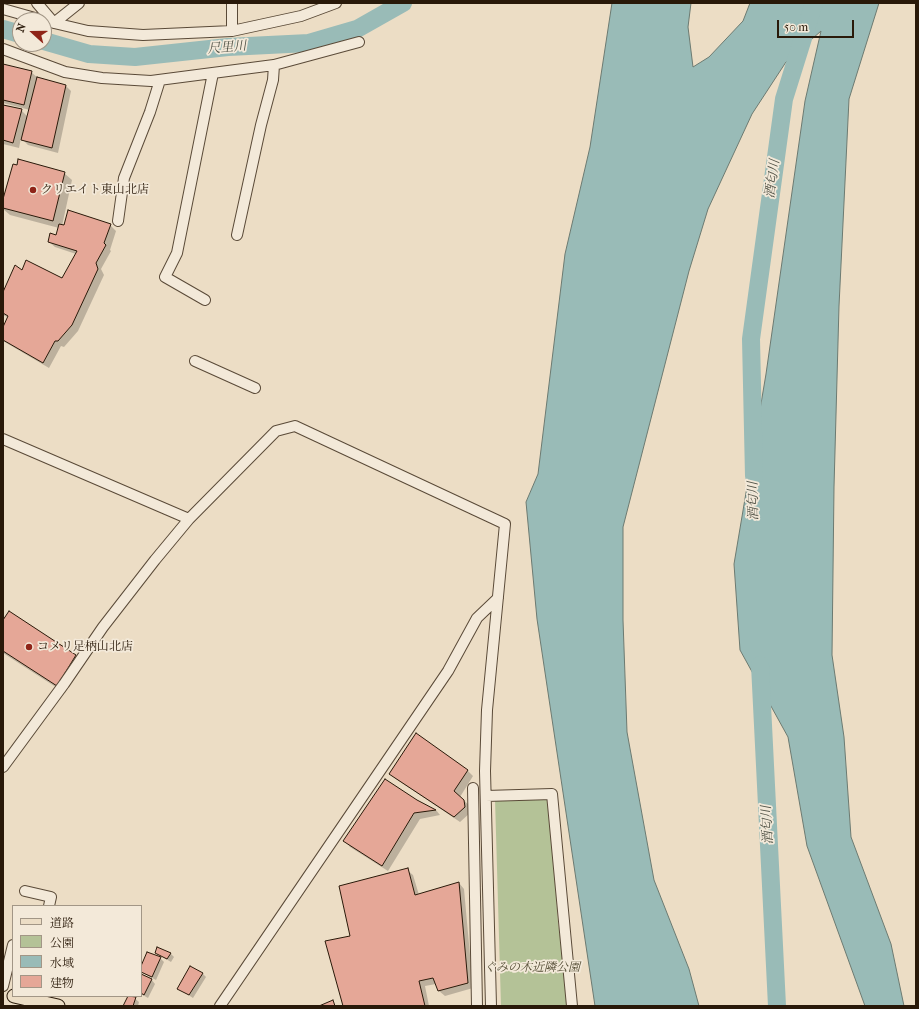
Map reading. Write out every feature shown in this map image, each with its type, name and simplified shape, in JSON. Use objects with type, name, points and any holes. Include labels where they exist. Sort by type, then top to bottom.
[{"type":"main road","points":[[18,997],[58,1006]]},
{"type":"street","points":[[37,3],[42,12]]},
{"type":"street","points":[[52,18],[79,3]]},
{"type":"street","points":[[232,3],[232,31]]},
{"type":"street","points":[[52,22],[88,31],[143,35],[232,31],[301,16],[336,3]]},
{"type":"street","points":[[3,9],[14,12]]},
{"type":"street","points":[[3,49],[65,72],[102,78],[160,80],[274,65],[359,42]]},
{"type":"street","points":[[237,235],[261,125],[273,80],[274,65]]},
{"type":"street","points":[[205,300],[165,277],[177,254],[213,73]]},
{"type":"street","points":[[118,221],[124,178],[150,112],[160,80]]},
{"type":"street","points":[[195,361],[255,388]]},
{"type":"street","points":[[3,767],[64,684],[103,627],[189,519],[276,431],[295,426],[505,524],[487,710],[485,771],[491,1006]]},
{"type":"street","points":[[3,439],[189,519]]},
{"type":"street","points":[[220,1006],[448,671],[477,618],[498,598]]},
{"type":"street","points":[[473,788],[477,1006]]},
{"type":"street","points":[[486,796],[552,794],[572,1006]]},
{"type":"street","points":[[25,890],[51,898],[49,905]]},
{"type":"street","points":[[3,986],[12,949]]},
{"type":"green space","name":"ぐみの木近隣公園","points":[[543,797],[549,801],[558,922],[564,963],[567,1006],[501,1006],[495,799]]},
{"type":"water","points":[[612,3],[691,3],[688,27],[693,67],[709,57],[743,21],[750,3],[879,3],[849,99],[839,306],[834,487],[832,655],[844,737],[851,837],[891,944],[904,1006],[865,1006],[807,846],[788,737],[740,650],[734,564],[766,374],[805,101],[821,31],[786,62],[752,114],[708,209],[689,271],[623,527],[623,620],[627,732],[654,880],[689,969],[699,1006],[595,1006],[537,619],[526,502],[538,474],[565,254],[590,147]]},
{"type":"building","points":[[3,64],[32,71],[24,105],[3,100]]},
{"type":"building","points":[[37,77],[66,85],[52,148],[21,140]]},
{"type":"building","points":[[3,105],[22,109],[13,143],[3,140]]},
{"type":"building","points":[[18,159],[65,172],[53,221],[3,208],[3,199],[13,164],[17,165]]},
{"type":"building","points":[[68,210],[111,224],[104,243],[106,245],[96,263],[98,269],[72,325],[58,341],[55,341],[43,363],[3,340],[3,327],[8,316],[3,313],[3,292],[15,265],[22,270],[26,260],[62,278],[77,251],[48,242],[50,233],[56,235],[59,224],[64,225]]},
{"type":"building","points":[[9,611],[76,655],[57,686],[3,651],[3,620]]},
{"type":"building","points":[[416,733],[468,770],[454,791],[464,800],[465,807],[454,817],[389,774]]},
{"type":"building","points":[[385,779],[417,800],[436,810],[414,813],[382,866],[343,841]]},
{"type":"building","points":[[408,868],[415,895],[459,882],[468,983],[438,991],[433,978],[419,981],[425,1006],[343,1006],[325,941],[350,936],[339,886]]},
{"type":"building","points":[[157,947],[171,953],[167,959],[155,953]]},
{"type":"building","points":[[147,952],[161,957],[152,977],[142,972],[142,964]]},
{"type":"building","points":[[190,966],[203,973],[189,995],[177,989]]},
{"type":"building","points":[[142,974],[152,979],[144,995],[142,994]]},
{"type":"building","points":[[128,997],[136,997],[133,1006],[123,1006]]},
{"type":"building","points":[[333,1000],[335,1006],[319,1006]]},
{"type":"waterway","name":"尺里川","points":[[52,43],[89,54],[135,57],[228,47],[309,43],[357,29],[403,3]]},
{"type":"waterway","name":"酒匂川","points":[[754,476],[751,339],[784,99],[814,3]]},
{"type":"waterway","name":"尺里川","points":[[3,29],[12,32]]},
{"type":"waterway","name":"酒匂川","points":[[760,665],[777,1006]]},
{"type":"place","name":"クリエイト東山北店","points":[[33,190]]},
{"type":"place","name":"コメリ足柄山北店","points":[[29,647]]}]
